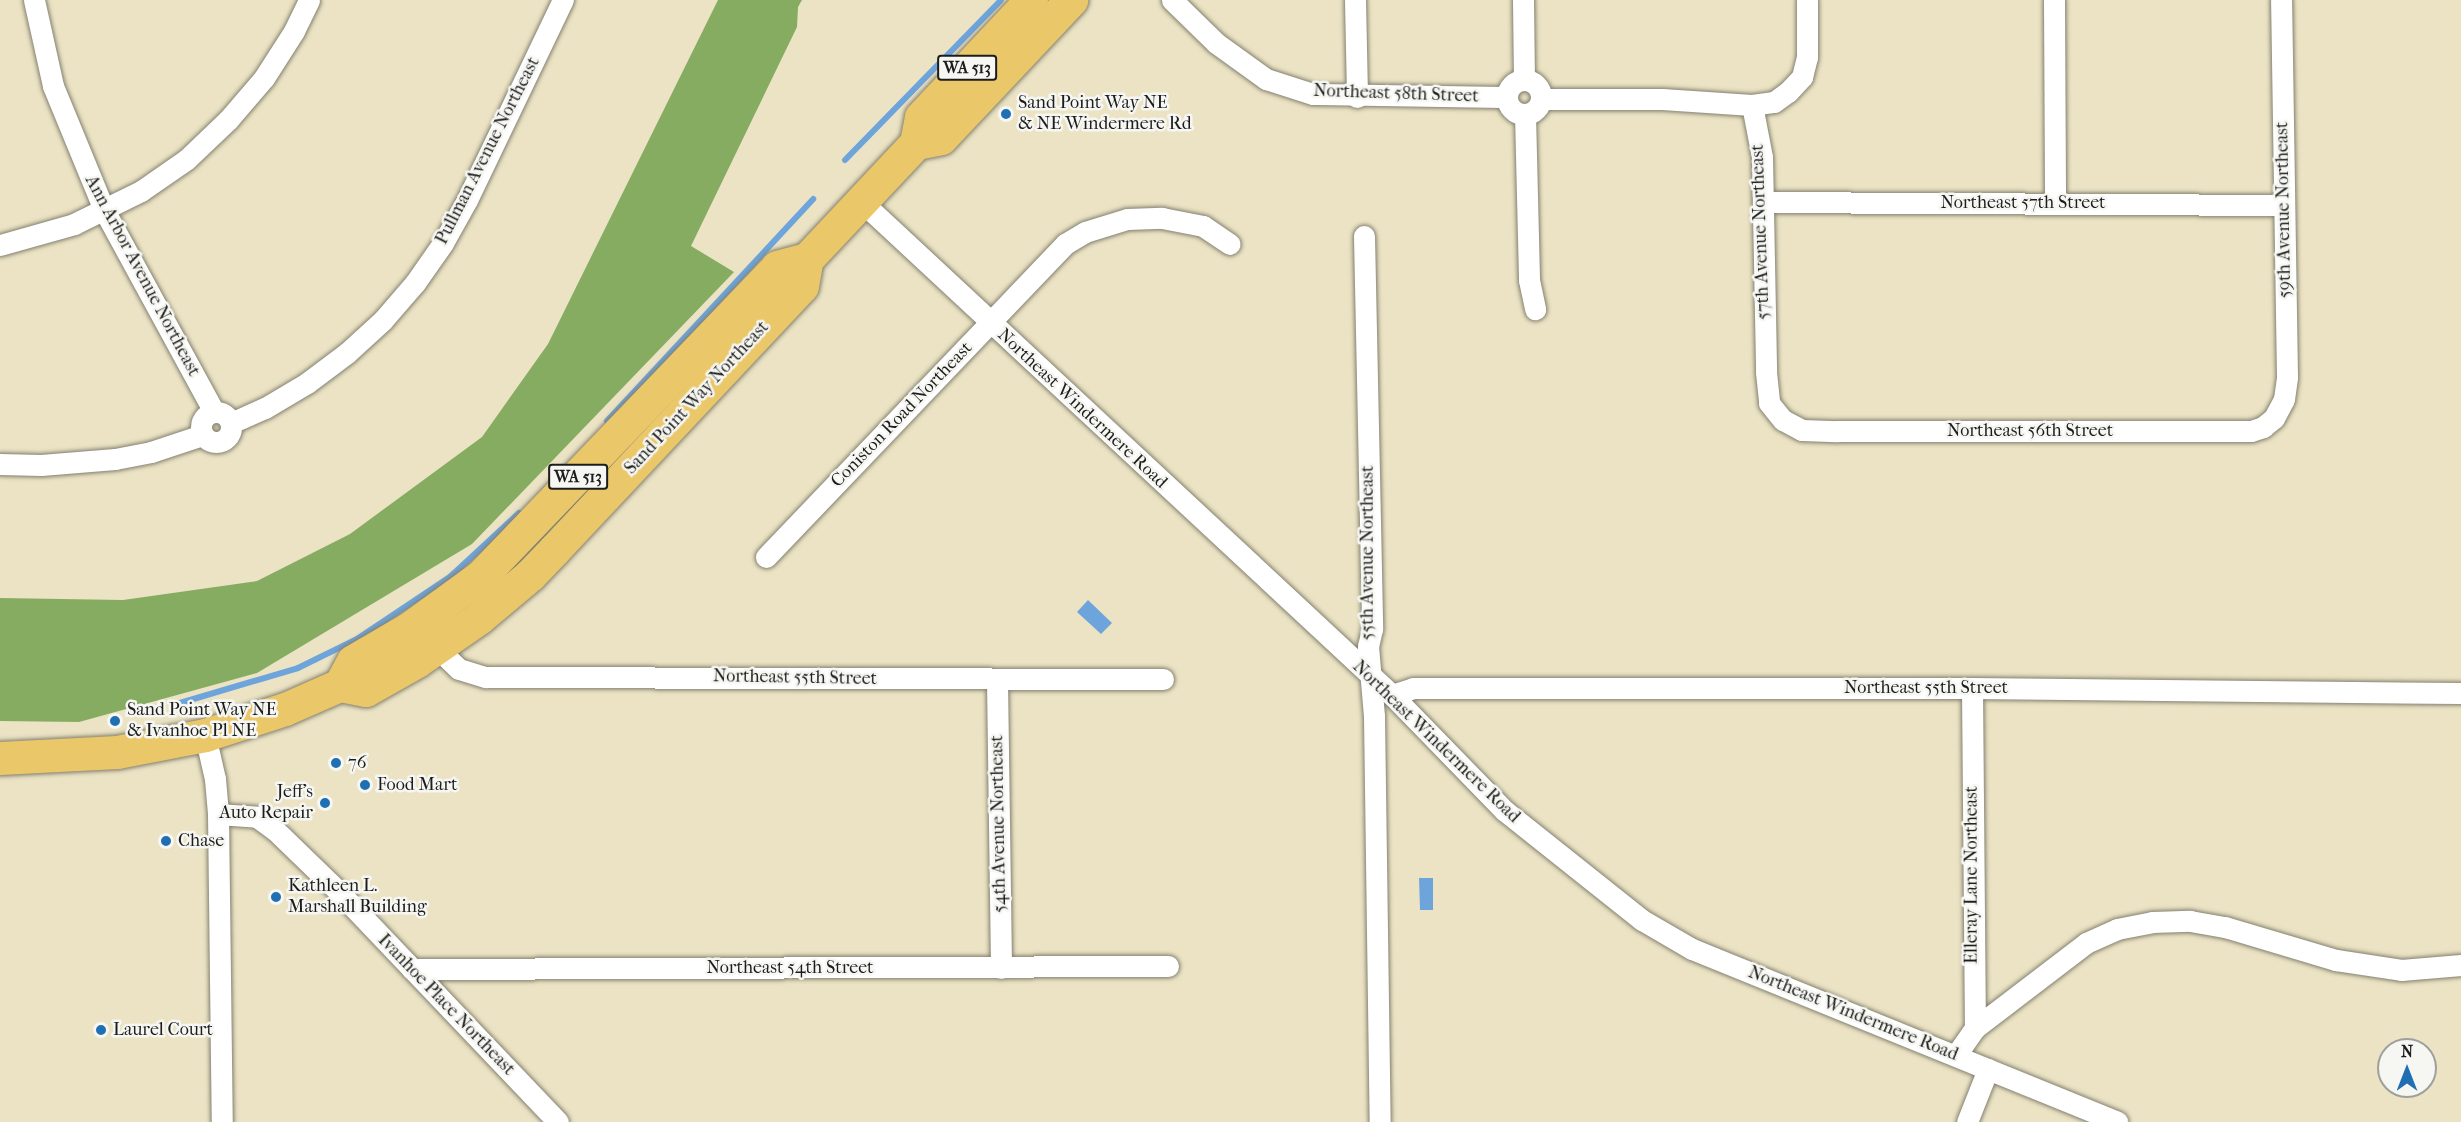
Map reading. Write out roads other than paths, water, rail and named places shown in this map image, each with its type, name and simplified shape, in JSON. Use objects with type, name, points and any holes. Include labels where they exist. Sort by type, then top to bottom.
[{"type":"main road","name":"WA 513","points":[[807,259],[916,143],[921,117],[1031,0]]},
{"type":"main road","name":"WA 513","points":[[916,143],[941,138],[1071,0]]},
{"type":"main road","name":"Sand Point Way Northeast","points":[[0,758],[117,752],[205,735],[285,709],[340,685],[366,690],[437,648],[503,598],[554,550],[802,286],[807,259],[777,267],[481,576],[408,629],[352,661],[340,685]]},
{"type":"street","name":"Ann Arbor Avenue Northeast","points":[[33,0],[53,86],[104,210],[222,417]]},
{"type":"street","points":[[0,245],[65,227],[104,210],[165,176],[228,120],[274,62],[309,0]]},
{"type":"street","name":"Pullman Avenue Northeast","points":[[222,417],[266,408],[308,383],[347,353],[383,320],[415,283],[443,243],[467,200],[563,0]]},
{"type":"street","name":"Northeast 58th Street","points":[[1172,0],[1216,44],[1266,79],[1313,94],[1357,97],[1507,97]]},
{"type":"street","points":[[1355,0],[1357,97]]},
{"type":"street","points":[[1523,0],[1524,80]]},
{"type":"street","points":[[1542,99],[1662,99],[1752,105],[1774,102],[1788,93],[1802,77],[1807,57],[1806,0]]},
{"type":"street","points":[[2054,0],[2055,203]]},
{"type":"street","name":"59th Avenue Northeast","points":[[2274,418],[2284,399],[2287,377],[2281,0]]},
{"type":"street","points":[[1524,80],[1536,84],[1542,99],[1537,109],[1525,114],[1511,108],[1507,97],[1512,86],[1524,80]]},
{"type":"street","name":"57th Avenue Northeast","points":[[1752,105],[1762,157],[1766,372],[1769,403],[1783,420]]},
{"type":"street","points":[[1525,114],[1529,280],[1535,309]]},
{"type":"street","name":"Northeast Windermere Road","points":[[861,202],[1370,678],[1392,695],[1505,811],[1642,920],[1692,949],[2117,1122]]},
{"type":"street","name":"Northeast 57th Street","points":[[1762,202],[2283,205]]},
{"type":"street","name":"Coniston Road Northeast","points":[[766,557],[1065,244],[1085,232],[1127,219],[1162,218],[1203,226],[1230,243]]},
{"type":"street","name":"55th Avenue Northeast","points":[[1364,236],[1370,678],[1374,716],[1380,1122]]},
{"type":"street","points":[[0,464],[42,465],[115,459],[151,452],[202,435],[201,422],[206,415],[222,417]]},
{"type":"street","name":"Northeast 56th Street","points":[[1783,420],[1802,430],[1837,431],[2250,431],[2263,427],[2274,418]]},
{"type":"street","name":"Northeast 55th Street","points":[[437,648],[459,669],[486,677],[1163,679]]},
{"type":"street","name":"54th Avenue Northeast","points":[[997,680],[1001,968]]},
{"type":"street","name":"Northeast 55th Street","points":[[1392,695],[1413,688],[1972,688],[2461,693]]},
{"type":"street","name":"Elleray Lane Northeast","points":[[1972,688],[1975,1028]]},
{"type":"street","points":[[205,735],[215,779],[218,814],[222,1122]]},
{"type":"street","name":"Ivanhoe Place Northeast","points":[[218,814],[247,815],[267,823],[412,969],[558,1122]]},
{"type":"street","points":[[1956,1055],[1975,1028],[2086,943],[2117,929],[2151,922],[2190,921],[2225,927],[2336,960],[2401,970],[2461,965]]},
{"type":"street","name":"Northeast 54th Street","points":[[412,969],[1168,966]]},
{"type":"street","points":[[1967,1122],[1988,1069]]},
{"type":"water","points":[[1088,600],[1112,623],[1101,634],[1077,612]]},
{"type":"water","points":[[1419,878],[1433,878],[1433,910],[1420,910]]},
{"type":"waterway","points":[[845,160],[1001,0]]},
{"type":"waterway","points":[[607,421],[813,199]]},
{"type":"waterway","points":[[180,703],[298,668],[357,639],[451,576],[519,513]]},
{"type":"place","name":"Sand Point Way NE & NE Windermere Rd","points":[[1006,114]]},
{"type":"place","name":"Sand Point Way NE & Ivanhoe Pl NE","points":[[115,721]]},
{"type":"place","name":"76","points":[[336,763]]},
{"type":"place","name":"Food Mart","points":[[365,785]]},
{"type":"place","name":"Jeff's Auto Repair","points":[[325,803]]},
{"type":"place","name":"Chase","points":[[166,841]]},
{"type":"place","name":"Kathleen L. Marshall Building","points":[[276,897]]},
{"type":"place","name":"Laurel Court","points":[[101,1030]]}]
